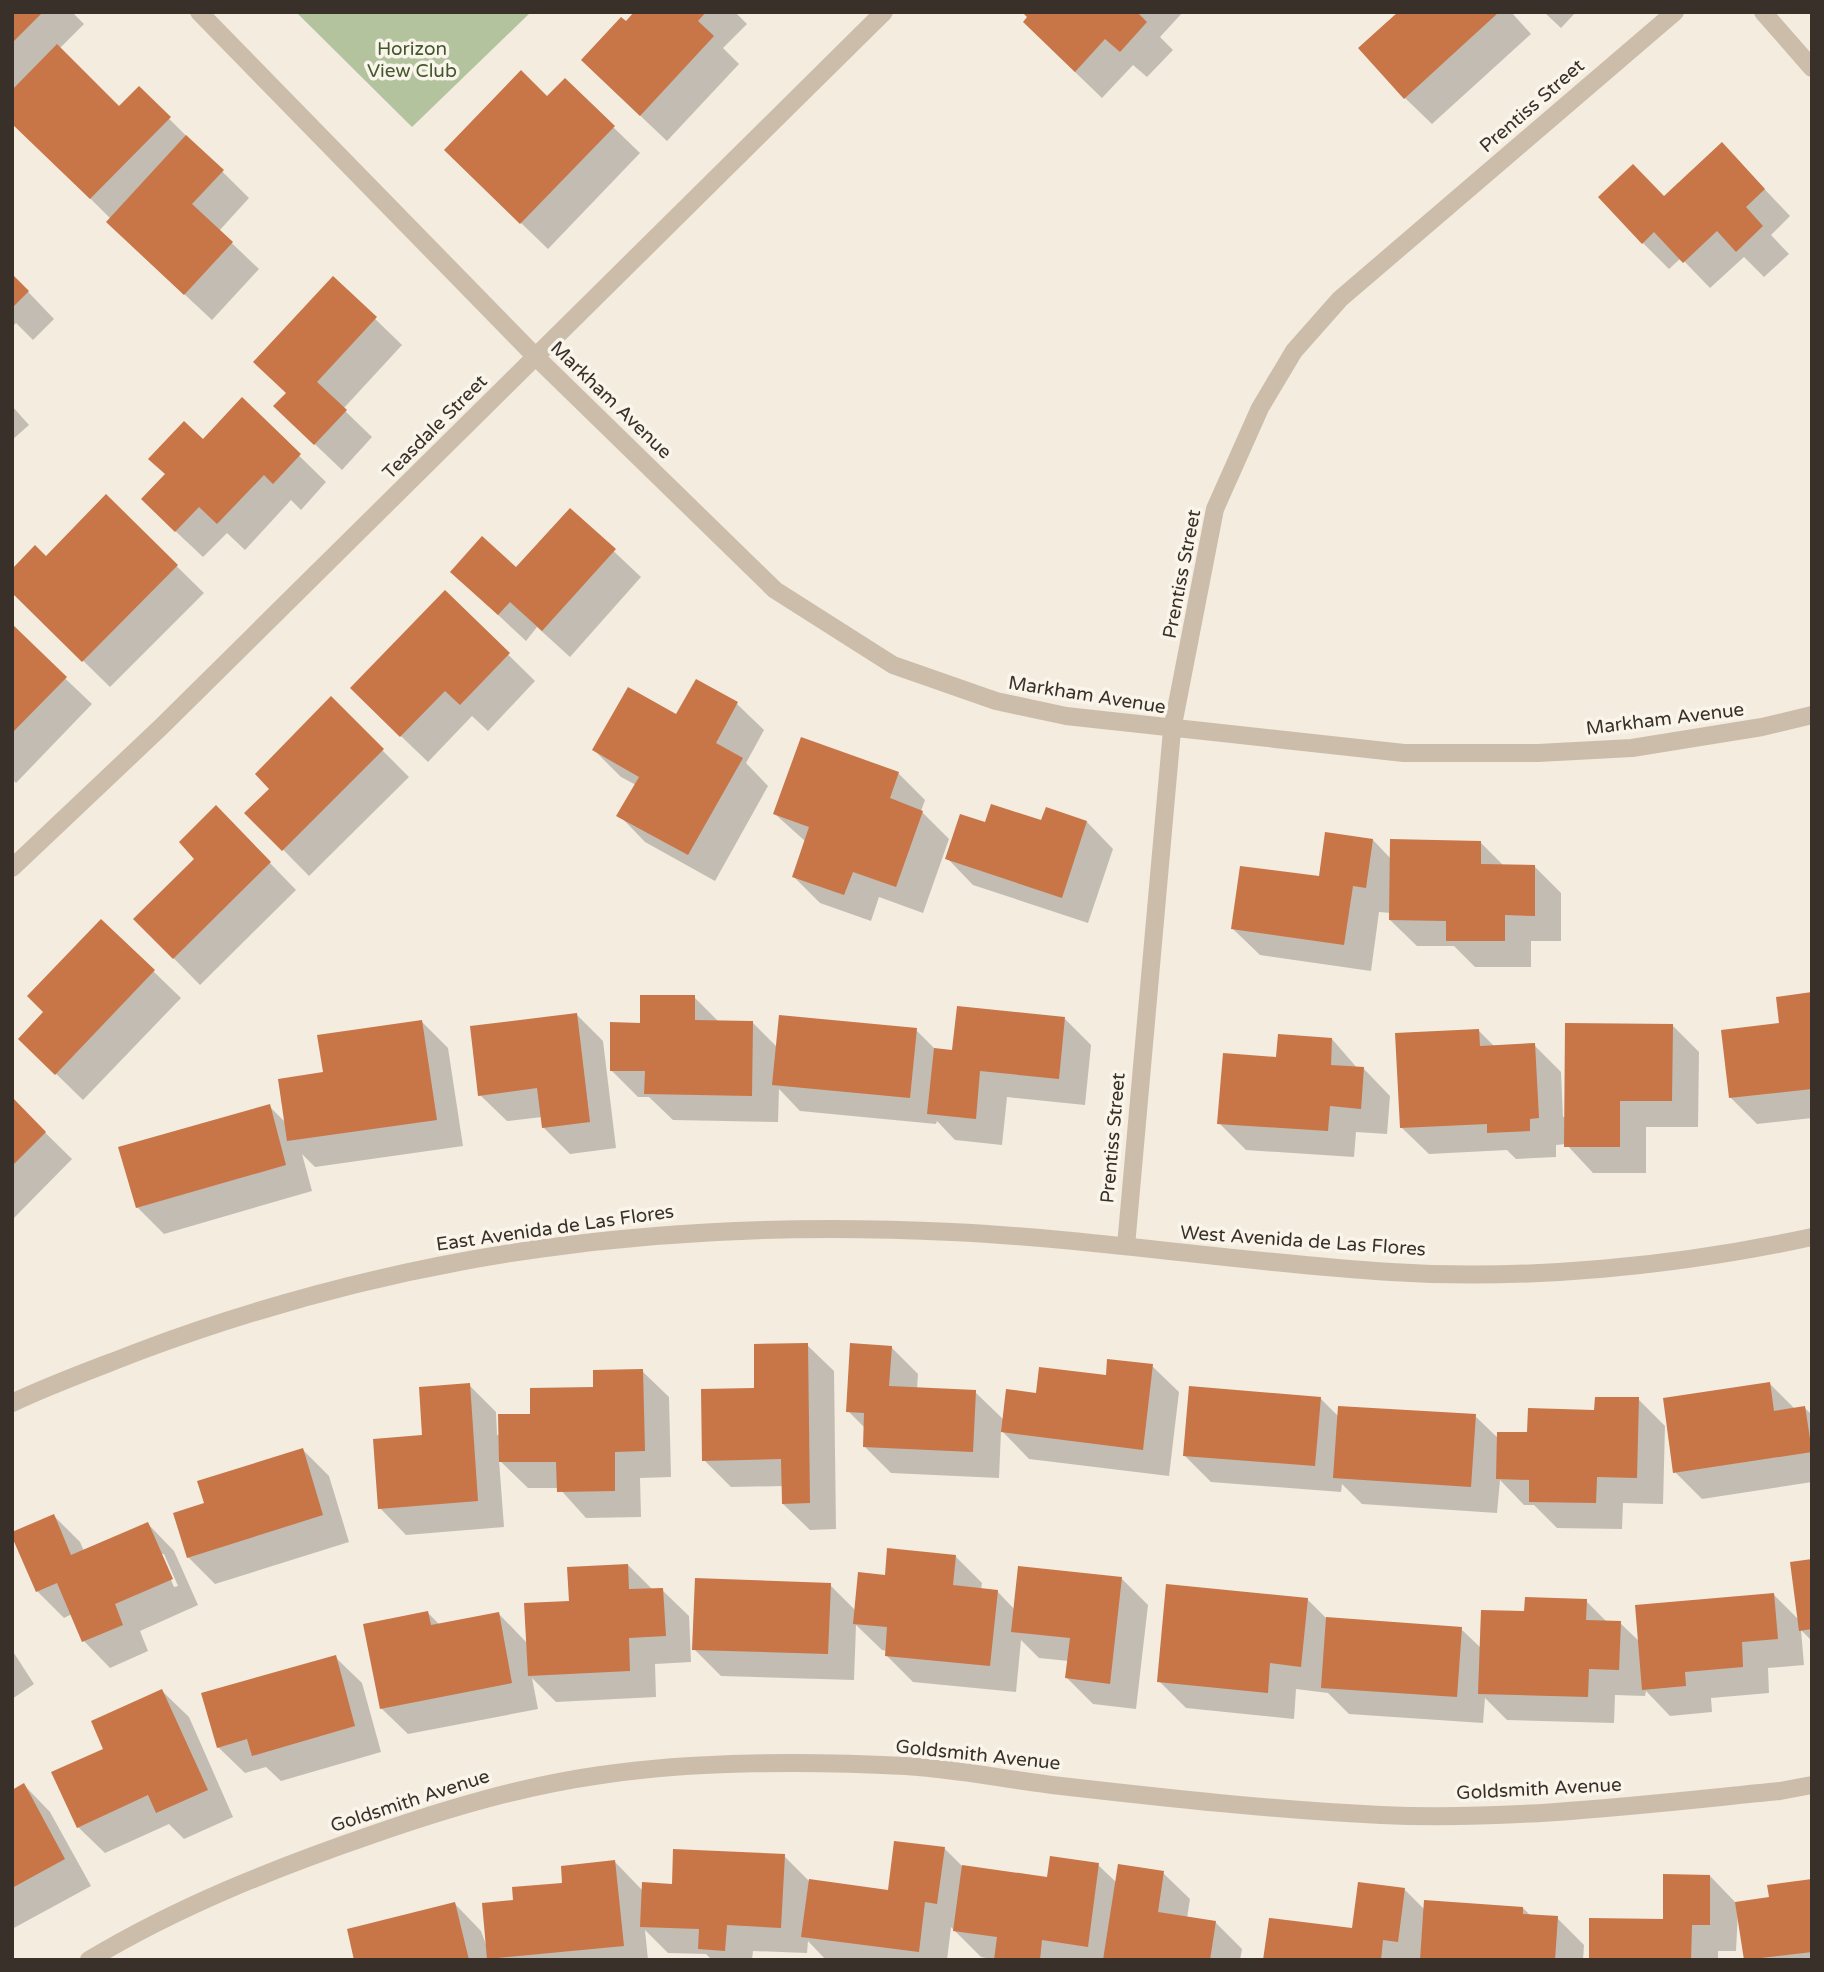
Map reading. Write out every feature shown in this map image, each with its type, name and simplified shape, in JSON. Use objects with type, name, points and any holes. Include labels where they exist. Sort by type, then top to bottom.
[{"type":"street","name":"Markham Avenue","points":[[199,12],[536,357],[775,590],[893,665],[996,702],[1066,716],[1404,754],[1538,753],[1632,748],[1762,727],[1812,715]]},
{"type":"street","name":"Teasdale Street","points":[[12,869],[161,727],[884,12]]},
{"type":"street","name":"Prentiss Street","points":[[1126,1246],[1172,730],[1215,509],[1260,408],[1294,351],[1339,299],[1675,12]]},
{"type":"street","points":[[1763,12],[1812,68]]},
{"type":"street","name":"East Avenida de Las Flores","points":[[12,1403],[45,1387],[209,1325],[327,1290],[457,1261],[567,1244],[674,1232],[794,1229],[953,1232],[1126,1246]]},
{"type":"street","name":"West Avenida de Las Flores","points":[[1126,1246],[1395,1273],[1515,1272],[1663,1261],[1812,1237]]},
{"type":"street","name":"Goldsmith Avenue","points":[[89,1960],[133,1934],[219,1892],[299,1859],[442,1810],[508,1792],[605,1774],[703,1766],[908,1766],[1086,1788],[1385,1815],[1584,1810],[1812,1786]]},
{"type":"green space","name":"Horizon View Club","points":[[296,12],[531,12],[412,127]]},
{"type":"building","points":[[12,12],[43,12],[12,43]]},
{"type":"building","points":[[634,12],[706,12],[698,21],[714,36],[640,116],[581,60],[621,17],[626,21]]},
{"type":"building","points":[[1022,12],[1137,12],[1147,22],[1120,52],[1105,39],[1075,72],[1023,22],[1027,17]]},
{"type":"building","points":[[1398,12],[1499,12],[1404,99],[1358,48]]},
{"type":"building","points":[[57,44],[119,106],[139,86],[171,117],[90,199],[12,124],[12,90]]},
{"type":"building","points":[[521,70],[547,96],[565,78],[615,126],[520,224],[444,150]]},
{"type":"building","points":[[186,135],[224,170],[192,204],[233,242],[184,295],[106,222]]},
{"type":"building","points":[[1722,142],[1765,189],[1746,207],[1763,226],[1736,252],[1717,231],[1683,263],[1654,232],[1642,244],[1598,197],[1633,164],[1664,196]]},
{"type":"building","points":[[12,274],[29,291],[12,308]]},
{"type":"building","points":[[333,276],[377,317],[317,382],[347,410],[314,445],[273,406],[286,393],[253,362]]},
{"type":"building","points":[[242,397],[301,454],[273,484],[264,475],[217,524],[199,507],[175,532],[141,499],[165,474],[148,459],[184,421],[203,439]]},
{"type":"building","points":[[106,494],[178,565],[82,662],[12,593],[12,569],[35,545],[46,556]]},
{"type":"building","points":[[570,508],[616,549],[542,631],[510,602],[498,615],[450,572],[482,536],[516,567]]},
{"type":"building","points":[[445,590],[510,653],[460,705],[445,691],[400,737],[350,688]]},
{"type":"building","points":[[12,624],[67,677],[12,733]]},
{"type":"building","points":[[696,679],[738,702],[716,743],[743,758],[688,855],[616,816],[639,777],[592,750],[628,687],[676,714]]},
{"type":"building","points":[[331,696],[384,749],[282,851],[244,813],[269,789],[255,774]]},
{"type":"building","points":[[801,737],[899,772],[890,798],[923,811],[896,887],[853,872],[844,895],[792,877],[809,827],[773,814]]},
{"type":"building","points":[[991,804],[1041,820],[1046,807],[1087,821],[1062,898],[945,859],[960,814],[985,822]]},
{"type":"building","points":[[216,805],[271,862],[173,959],[133,919],[194,859],[179,842]]},
{"type":"building","points":[[1325,832],[1373,839],[1366,888],[1353,886],[1344,945],[1231,929],[1240,866],[1319,876]]},
{"type":"building","points":[[1390,839],[1481,841],[1481,864],[1535,865],[1535,916],[1505,915],[1505,941],[1446,941],[1446,921],[1389,920]]},
{"type":"building","points":[[101,919],[155,970],[55,1075],[18,1039],[43,1012],[27,996]]},
{"type":"building","points":[[1812,992],[1812,1089],[1729,1098],[1721,1030],[1779,1023],[1776,997]]},
{"type":"building","points":[[640,995],[695,995],[695,1020],[753,1021],[752,1096],[644,1094],[645,1071],[610,1071],[610,1022],[640,1023]]},
{"type":"building","points":[[957,1006],[1065,1017],[1059,1079],[980,1071],[976,1119],[927,1114],[934,1048],[952,1050]]},
{"type":"building","points":[[577,1013],[590,1122],[542,1128],[537,1088],[478,1096],[470,1026]]},
{"type":"building","points":[[779,1015],[917,1028],[910,1098],[772,1085]]},
{"type":"building","points":[[422,1020],[437,1120],[287,1141],[278,1079],[323,1072],[317,1035]]},
{"type":"building","points":[[1565,1023],[1673,1024],[1672,1101],[1620,1101],[1620,1147],[1564,1147]]},
{"type":"building","points":[[1479,1029],[1480,1046],[1535,1043],[1539,1118],[1530,1119],[1530,1131],[1487,1133],[1487,1124],[1400,1128],[1395,1033]]},
{"type":"building","points":[[1278,1034],[1332,1038],[1331,1065],[1364,1067],[1361,1109],[1330,1106],[1328,1131],[1217,1124],[1223,1053],[1276,1057]]},
{"type":"building","points":[[12,1097],[46,1132],[12,1166]]},
{"type":"building","points":[[270,1104],[286,1165],[136,1208],[118,1147]]},
{"type":"building","points":[[808,1343],[810,1503],[782,1504],[781,1459],[702,1461],[701,1389],[754,1388],[754,1344]]},
{"type":"building","points":[[850,1343],[892,1346],[889,1386],[976,1390],[973,1452],[863,1447],[864,1413],[846,1412]]},
{"type":"building","points":[[1107,1359],[1153,1364],[1143,1450],[1001,1432],[1006,1389],[1036,1393],[1039,1367],[1106,1375]]},
{"type":"building","points":[[643,1369],[645,1451],[615,1452],[615,1491],[557,1492],[556,1462],[499,1462],[498,1414],[530,1414],[530,1388],[593,1387],[593,1370]]},
{"type":"building","points":[[1770,1382],[1774,1411],[1805,1406],[1812,1452],[1673,1473],[1663,1398]]},
{"type":"building","points":[[470,1383],[478,1501],[378,1509],[373,1439],[422,1435],[419,1387]]},
{"type":"building","points":[[1189,1386],[1321,1397],[1315,1466],[1183,1456]]},
{"type":"building","points":[[1595,1397],[1639,1397],[1637,1478],[1597,1477],[1596,1503],[1529,1502],[1529,1480],[1496,1479],[1497,1432],[1527,1432],[1528,1408],[1594,1410]]},
{"type":"building","points":[[1338,1406],[1476,1414],[1471,1487],[1333,1478]]},
{"type":"building","points":[[303,1448],[323,1515],[187,1558],[173,1513],[204,1503],[197,1481]]},
{"type":"building","points":[[54,1514],[71,1555],[148,1522],[173,1579],[115,1604],[123,1625],[82,1642],[57,1583],[36,1592],[12,1537],[12,1532]]},
{"type":"building","points":[[887,1548],[956,1555],[953,1585],[998,1590],[990,1666],[885,1656],[887,1627],[853,1624],[858,1572],[885,1575]]},
{"type":"building","points":[[1812,1559],[1812,1629],[1799,1631],[1790,1562]]},
{"type":"building","points":[[628,1564],[629,1589],[663,1588],[666,1636],[629,1638],[630,1671],[528,1676],[524,1603],[569,1601],[567,1567]]},
{"type":"building","points":[[1018,1566],[1122,1577],[1110,1684],[1065,1678],[1070,1638],[1011,1632]]},
{"type":"building","points":[[695,1578],[831,1583],[828,1654],[692,1650]]},
{"type":"building","points":[[1166,1584],[1308,1598],[1301,1667],[1270,1663],[1268,1693],[1157,1682]]},
{"type":"building","points":[[1774,1593],[1778,1639],[1742,1642],[1743,1667],[1685,1672],[1686,1686],[1642,1690],[1635,1605]]},
{"type":"building","points":[[1525,1597],[1587,1599],[1586,1620],[1621,1621],[1619,1670],[1589,1669],[1588,1697],[1478,1694],[1481,1610],[1524,1611]]},
{"type":"building","points":[[428,1611],[431,1625],[499,1612],[512,1683],[380,1709],[363,1624]]},
{"type":"building","points":[[1326,1617],[1462,1627],[1457,1697],[1321,1688]]},
{"type":"building","points":[[336,1655],[355,1726],[252,1756],[247,1739],[217,1748],[201,1693]]},
{"type":"building","points":[[162,1689],[208,1790],[156,1813],[148,1795],[77,1828],[51,1772],[103,1749],[91,1721]]},
{"type":"building","points":[[24,1783],[65,1859],[12,1888],[12,1790]]},
{"type":"building","points":[[894,1841],[945,1847],[937,1904],[925,1902],[919,1952],[801,1937],[809,1879],[888,1890]]},
{"type":"building","points":[[673,1849],[785,1854],[781,1928],[727,1925],[725,1951],[698,1949],[699,1929],[640,1927],[642,1882],[672,1884]]},
{"type":"building","points":[[1050,1856],[1099,1863],[1088,1947],[1042,1940],[1040,1960],[994,1960],[997,1937],[953,1931],[962,1865],[1047,1877]]},
{"type":"building","points":[[615,1860],[624,1946],[487,1959],[482,1903],[513,1900],[512,1887],[562,1883],[561,1866]]},
{"type":"building","points":[[1118,1864],[1164,1871],[1158,1912],[1216,1921],[1210,1960],[1103,1960]]},
{"type":"building","points":[[1663,1874],[1710,1875],[1710,1925],[1692,1925],[1691,1960],[1589,1960],[1589,1918],[1663,1919]]},
{"type":"building","points":[[1812,1879],[1812,1952],[1744,1960],[1735,1902],[1769,1897],[1767,1885]]},
{"type":"building","points":[[1358,1882],[1405,1888],[1398,1942],[1383,1940],[1381,1960],[1263,1960],[1269,1918],[1352,1928]]},
{"type":"building","points":[[1424,1900],[1523,1907],[1523,1914],[1558,1916],[1555,1960],[1420,1960]]},
{"type":"building","points":[[455,1902],[469,1960],[354,1960],[347,1929]]}]
